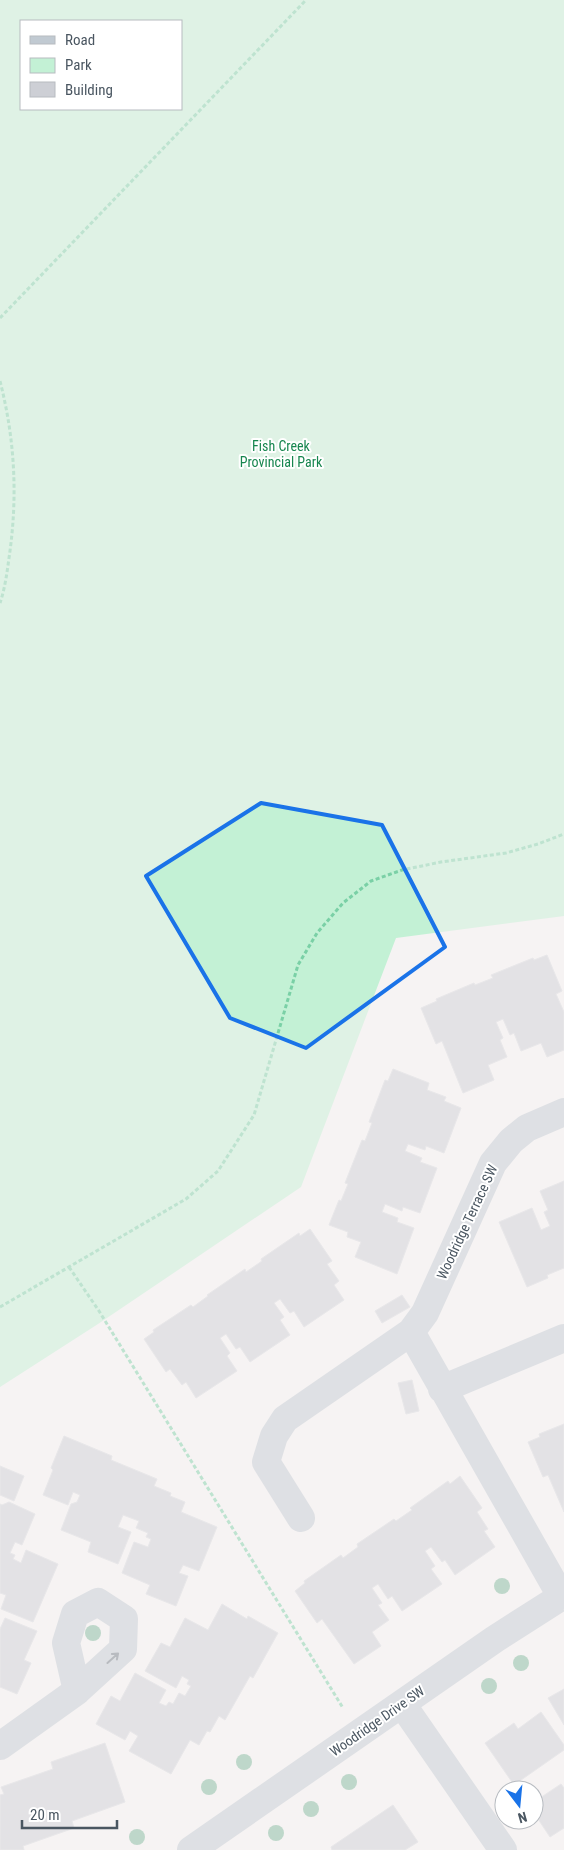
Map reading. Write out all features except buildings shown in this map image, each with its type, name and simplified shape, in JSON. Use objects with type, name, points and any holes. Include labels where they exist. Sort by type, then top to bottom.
[{"type":"street","name":"Woodridge Terrace SW","points":[[301,1518],[266,1462],[284,1419],[411,1332],[425,1313],[493,1163],[500,1153],[527,1128],[564,1112]]},
{"type":"street","points":[[411,1332],[563,1596]]},
{"type":"street","points":[[442,1388],[564,1338]]},
{"type":"street","name":"Woodridge Drive SW","points":[[191,1850],[495,1639],[563,1596]]},
{"type":"street","points":[[0,1746],[77,1690]]},
{"type":"street","points":[[402,1704],[503,1850]]},
{"type":"path","points":[[0,318],[306,0]]},
{"type":"path","points":[[0,380],[7,409],[15,469],[12,534],[4,592],[0,603]]},
{"type":"path","points":[[0,1307],[186,1199],[218,1171],[254,1115],[298,965],[317,933],[343,903],[371,881],[402,870],[441,862],[506,853],[564,834]]},
{"type":"path","points":[[69,1267],[99,1311],[359,1734]]},
{"type":"highlighted area","points":[[261,803],[382,825],[445,947],[306,1048],[230,1018],[146,876]]},
{"type":"green space","name":"Fish Creek Provincial Park","points":[[0,0],[564,0],[564,916],[396,938],[301,1187],[98,1324],[0,1387]]}]
